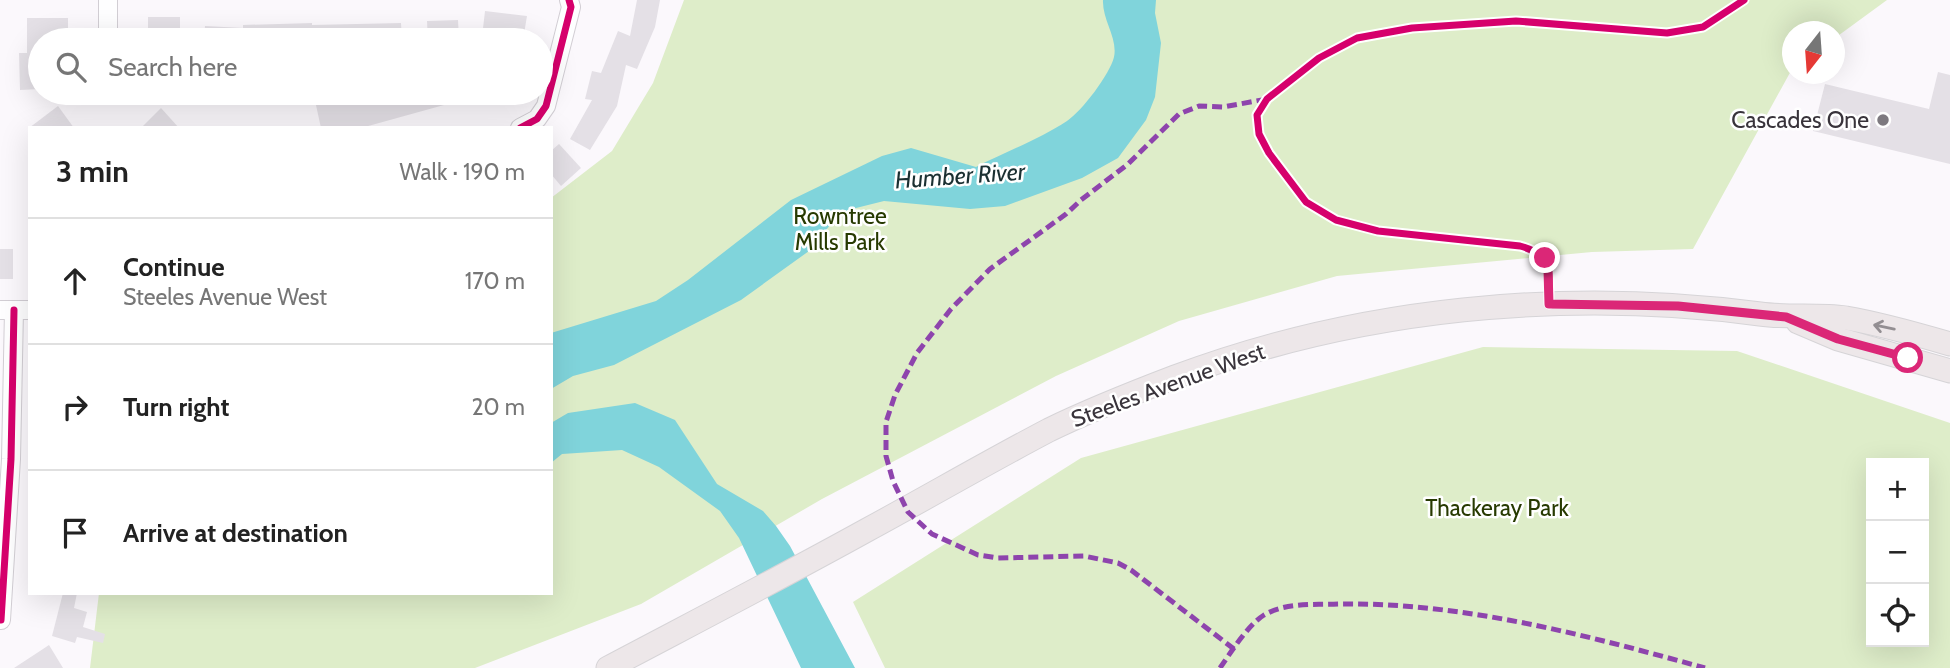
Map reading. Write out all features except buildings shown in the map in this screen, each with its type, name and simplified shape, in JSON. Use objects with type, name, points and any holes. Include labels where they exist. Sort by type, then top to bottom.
[{"type":"main road","name":"Steeles Avenue West","points":[[608,668],[789,573],[1052,429],[1177,376],[1260,349],[1373,323],[1490,308],[1571,304],[1678,306],[1786,317],[1843,318],[1950,344]]},
{"type":"main road","name":"Steeles Avenue West","points":[[1786,317],[1838,339],[1950,371]]},
{"type":"street","points":[[107,0],[108,28]]},
{"type":"street","points":[[553,78],[571,7],[569,0]]},
{"type":"street","points":[[524,126],[537,119],[546,105]]},
{"type":"street","points":[[1,620],[4,496],[12,459],[14,310]]},
{"type":"green space","name":"Rowntree Mills Park","points":[[684,0],[1887,0],[1845,31],[1845,21],[1782,21],[1784,84],[1693,249],[1592,252],[1337,276],[1179,321],[1056,376],[822,499],[641,604],[475,668],[90,668],[99,595],[553,595],[553,196],[612,151],[653,83]]},
{"type":"green space","name":"Thackeray Park","points":[[1483,347],[1737,351],[1950,423],[1950,668],[885,668],[853,602],[1081,458]]},
{"type":"water","name":"Humber River","points":[[1103,0],[1156,0],[1155,13],[1161,43],[1155,97],[1146,120],[1118,158],[1082,178],[1005,206],[970,209],[884,201],[856,208],[835,219],[809,251],[741,300],[614,365],[573,376],[553,388],[553,332],[656,301],[688,280],[791,200],[882,156],[911,148],[976,167],[1057,128],[1095,92],[1114,57],[1114,43]]},
{"type":"water","points":[[635,403],[675,420],[717,484],[763,511],[776,526],[790,546],[855,668],[801,668],[739,538],[720,511],[659,467],[622,450],[562,454],[553,461],[553,422],[568,413]]},
{"type":"marked path","points":[[1234,649],[1131,570],[1118,563],[1084,556],[998,558],[978,555],[932,534],[908,512],[893,481],[886,456],[886,422],[895,395],[917,353],[951,309],[990,269],[1066,214],[1128,164],[1179,114],[1199,106],[1223,107],[1267,99]]},
{"type":"marked path","points":[[1220,668],[1258,619],[1273,611],[1310,604],[1384,605],[1477,615],[1569,633],[1705,668]]},
{"type":"cycle path","points":[[553,78],[571,7],[569,0]]},
{"type":"cycle path","points":[[1549,304],[1548,267],[1545,260],[1532,250],[1520,246],[1378,231],[1336,220],[1306,202],[1269,153],[1259,134],[1257,115],[1267,99],[1319,58],[1357,38],[1412,28],[1516,21],[1667,33],[1703,27],[1744,0]]},
{"type":"cycle path","points":[[524,126],[537,119],[546,105]]},
{"type":"cycle path","points":[[1,620],[11,459],[14,310]]},
{"type":"place","name":"Cascades One","points":[[1883,120]]},
{"type":"route","points":[[1545,258],[1549,304],[1678,306],[1786,317],[1838,339],[1908,358]]}]
